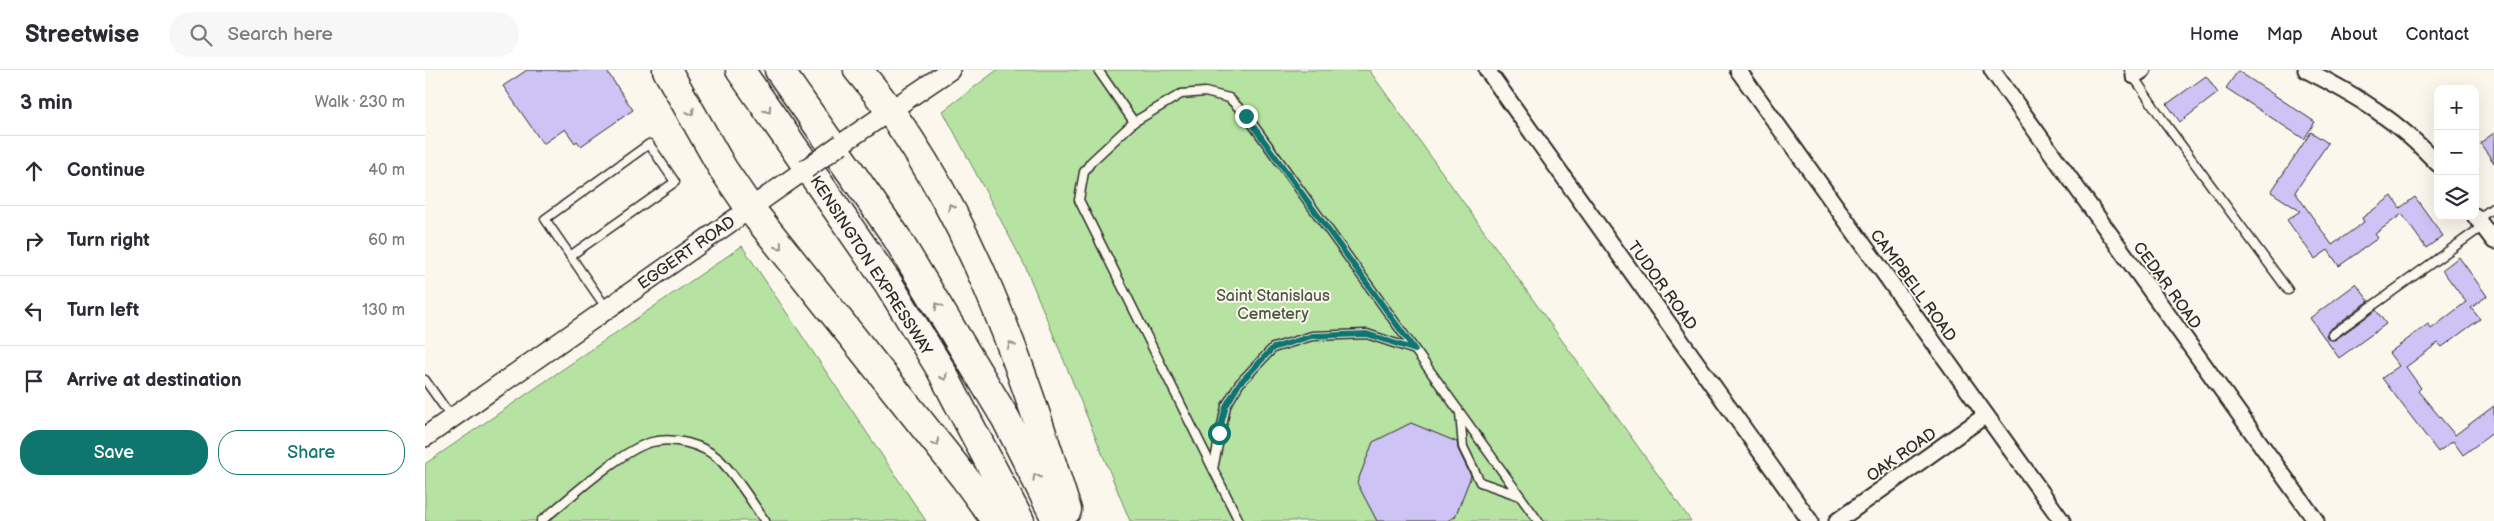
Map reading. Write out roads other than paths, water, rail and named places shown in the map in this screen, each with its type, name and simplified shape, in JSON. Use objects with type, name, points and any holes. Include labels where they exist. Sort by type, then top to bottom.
[{"type":"highway","points":[[667,70],[723,169],[755,203],[996,521]]},
{"type":"highway","name":"KENSINGTON EXPRESSWAY","points":[[740,70],[888,283],[941,370],[1021,521]]},
{"type":"highway","name":"KENSINGTON EXPRESSWAY","points":[[779,70],[900,243],[1006,419],[1057,521]]},
{"type":"highway","points":[[858,70],[937,181],[973,251],[1029,391],[1070,521]]},
{"type":"street","name":"EGGERT ROAD","points":[[425,437],[755,203],[949,70]]},
{"type":"street","name":"TUDOR ROAD","points":[[1487,70],[1810,521]]},
{"type":"street","name":"CAMPBELL ROAD","points":[[1738,70],[2062,521]]},
{"type":"street","name":"CEDAR ROAD","points":[[1992,70],[2316,521]]},
{"type":"street","points":[[2306,70],[2369,103],[2400,127],[2434,160]]},
{"type":"street","points":[[2479,220],[2494,241]]},
{"type":"street","name":"OAK ROAD","points":[[1837,521],[1986,415]]},
{"type":"lane","points":[[1098,70],[1135,122]]},
{"type":"lane","points":[[2135,72],[2165,123],[2288,290]]},
{"type":"lane","points":[[1239,521],[1079,200],[1084,172],[1091,162],[1135,122],[1181,94],[1205,92],[1229,98],[1246,116],[1538,521]]},
{"type":"lane","points":[[570,256],[675,182],[649,144],[545,219],[570,256],[607,309]]},
{"type":"lane","points":[[2332,335],[2494,207]]},
{"type":"lane","points":[[1213,469],[1226,406],[1239,384],[1273,348],[1312,336],[1367,334],[1415,350]]},
{"type":"lane","points":[[425,380],[452,418]]},
{"type":"lane","points":[[1460,412],[1463,447],[1480,482],[1520,496]]},
{"type":"lane","points":[[541,521],[627,453],[652,442],[676,440],[700,447],[719,459],[765,521]]},
{"type":"park label","name":"Saint Stanislaus Cemetery","points":[[1273,304]]}]
